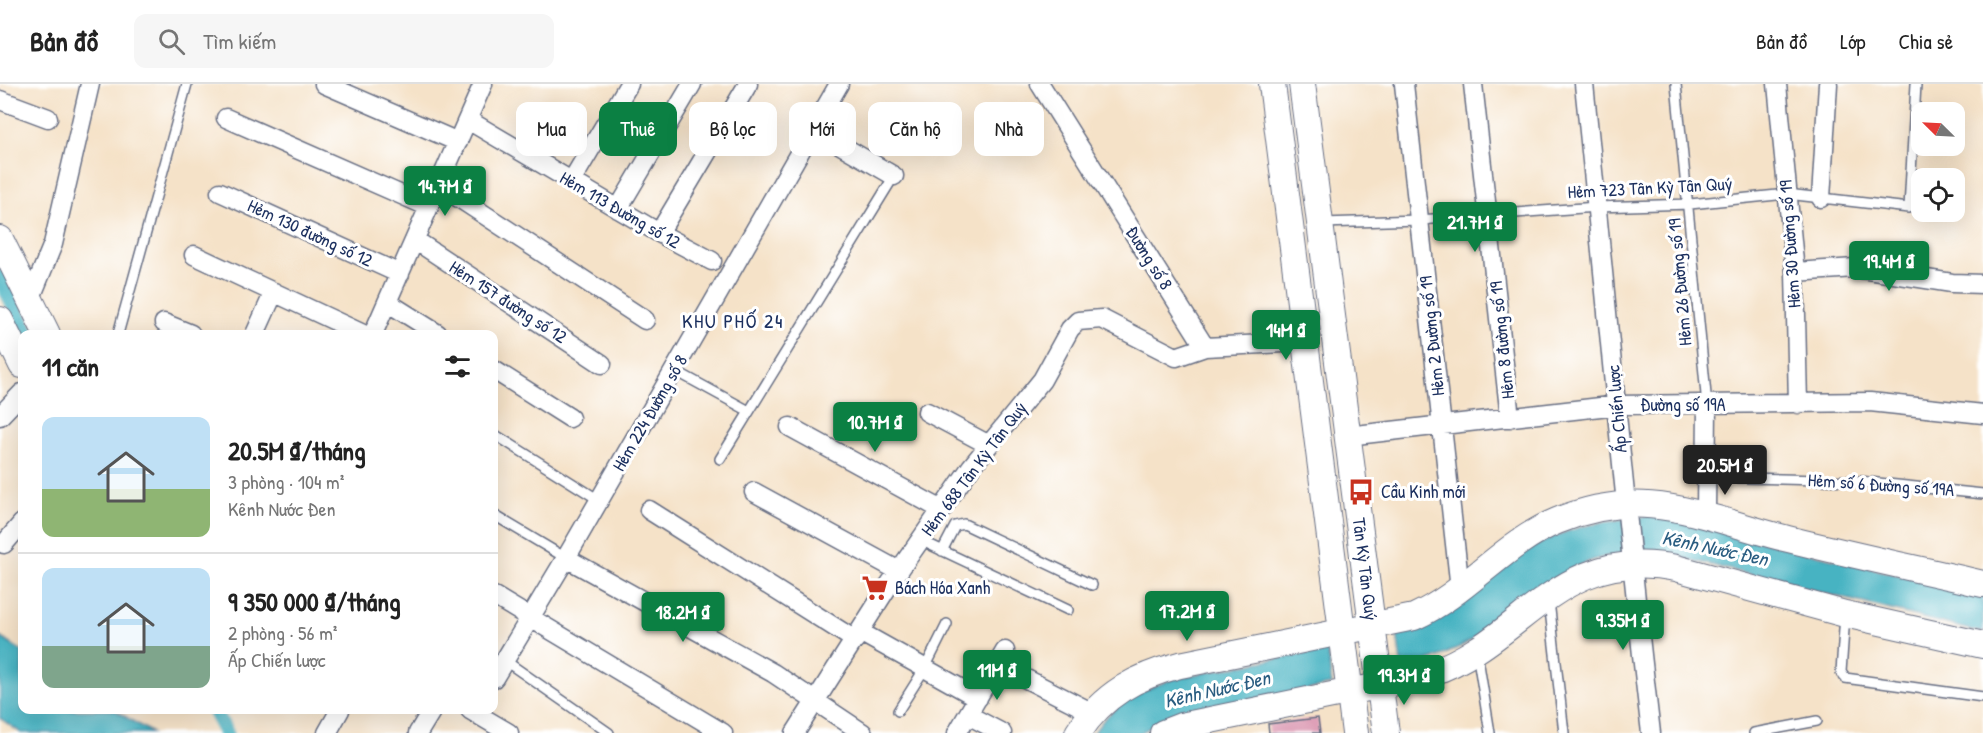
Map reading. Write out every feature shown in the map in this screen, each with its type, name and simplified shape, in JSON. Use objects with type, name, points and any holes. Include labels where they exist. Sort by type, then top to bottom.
[{"type":"street","points":[[30,300],[53,244],[90,84]]},
{"type":"street","points":[[324,84],[458,142]]},
{"type":"street","points":[[375,330],[483,84]]},
{"type":"street","points":[[571,182],[629,84]]},
{"type":"street","points":[[618,209],[692,84]]},
{"type":"street","points":[[658,233],[748,84]]},
{"type":"street","name":"Hẻm 224 Đường số 8","points":[[829,102],[839,84]]},
{"type":"street","name":"Đường số 8","points":[[1040,84],[1205,347]]},
{"type":"street","name":"Tân Kỳ Tân Quý","points":[[1272,84],[1355,733]]},
{"type":"street","name":"Tân Kỳ Tân Quý","points":[[1302,84],[1386,733]]},
{"type":"street","name":"Hẻm 2 Đường số 19","points":[[1404,84],[1460,589]]},
{"type":"street","name":"Hẻm 8 đường số 19","points":[[1473,84],[1490,215],[1510,418]]},
{"type":"street","name":"Ấp Chiến lược","points":[[1584,84],[1618,405],[1630,559],[1651,733]]},
{"type":"street","name":"Hẻm 30 Đường số 19","points":[[1777,84],[1795,272],[1798,404]]},
{"type":"street","points":[[1821,198],[1828,84]]},
{"type":"street","points":[[0,100],[48,118]]},
{"type":"street","points":[[226,118],[429,207]]},
{"type":"street","name":"Hẻm 113 Đường số 12","points":[[468,120],[658,233],[712,261]]},
{"type":"street","points":[[856,154],[894,176]]},
{"type":"street","name":"Hẻm 224 Đường số 8","points":[[498,671],[566,558],[797,156]]},
{"type":"street","points":[[439,185],[645,320]]},
{"type":"street","name":"Hẻm 130 đường số 12","points":[[220,192],[400,274]]},
{"type":"street","points":[[0,239],[45,330]]},
{"type":"street","name":"Hẻm 157 đường số 12","points":[[415,240],[602,363]]},
{"type":"street","points":[[194,255],[355,330]]},
{"type":"street","points":[[1795,272],[1855,268],[1952,283],[1983,284]]},
{"type":"street","points":[[257,330],[274,292]]},
{"type":"street","points":[[387,302],[432,330]]},
{"type":"street","name":"Hẻm 688 Tân Kỳ Tân Quý","points":[[795,733],[899,571],[989,445],[1042,380],[1070,329],[1078,321],[1102,319],[1176,357],[1205,347]]},
{"type":"street","points":[[0,320],[18,357]]},
{"type":"street","points":[[164,323],[181,330]]},
{"type":"street","points":[[1205,347],[1305,342]]},
{"type":"street","points":[[498,373],[570,418]]},
{"type":"street","points":[[0,416],[18,397]]},
{"type":"street","name":"Đường số 19A","points":[[1347,436],[1618,405],[1870,402],[1983,414]]},
{"type":"street","points":[[1706,514],[1707,405]]},
{"type":"street","points":[[927,412],[989,445]]},
{"type":"street","points":[[790,427],[942,510]]},
{"type":"street","points":[[754,492],[899,571]]},
{"type":"street","points":[[1078,733],[1093,713],[1128,683],[1151,673],[1414,617],[1460,589],[1510,549],[1548,525],[1573,515],[1669,506],[1706,514],[1786,538],[1983,584]]},
{"type":"street","points":[[649,510],[858,636],[925,668],[978,698]]},
{"type":"street","points":[[4,544],[18,528]]},
{"type":"street","points":[[566,558],[773,673],[863,733]]},
{"type":"street","points":[[1163,733],[1181,726],[1433,672],[1477,650],[1548,595],[1586,575],[1630,559],[1676,568],[1845,614],[1983,645]]},
{"type":"street","points":[[498,598],[723,733]]},
{"type":"street","points":[[957,733],[1001,658],[1093,713]]},
{"type":"street","points":[[327,733],[338,714]]},
{"type":"street","points":[[418,733],[430,714]]},
{"type":"street","points":[[477,714],[509,733]]},
{"type":"street","points":[[968,715],[1002,733]]},
{"type":"lane","points":[[119,330],[187,84]]},
{"type":"lane","name":"Hẻm 26 Đường số 19","points":[[1676,84],[1690,204],[1707,405]]},
{"type":"lane","name":"Hẻm 723 Tân Kỳ Tân Quý","points":[[1320,224],[1419,220],[1597,207],[1690,204],[1787,194],[1909,208],[1916,84]]},
{"type":"lane","points":[[720,459],[894,176]]},
{"type":"lane","points":[[674,370],[749,411]]},
{"type":"lane","points":[[498,437],[599,500]]},
{"type":"lane","name":"Hẻm số 6 Đường số 19A","points":[[1708,477],[1859,481],[1983,494]]},
{"type":"lane","points":[[498,517],[566,558]]},
{"type":"lane","points":[[942,550],[956,526],[964,524],[1092,585]]},
{"type":"lane","points":[[921,540],[1068,610]]},
{"type":"lane","points":[[1548,595],[1564,733]]},
{"type":"lane","points":[[1845,614],[1841,672],[1845,678],[1983,698]]},
{"type":"lane","points":[[898,711],[925,668],[947,624]]},
{"type":"lane","points":[[1477,650],[1490,733]]},
{"type":"lane","points":[[504,660],[609,733]]},
{"type":"lane","points":[[1754,733],[1817,721]]},
{"type":"water","name":"Kênh Nước Đen","points":[[1649,516],[1664,517],[1983,596],[1983,633],[1671,555],[1638,553],[1610,556],[1585,563],[1542,587],[1473,639],[1438,657],[1402,670],[1397,633],[1422,626],[1450,612],[1515,560],[1543,542],[1582,527]]},
{"type":"water","points":[[0,637],[18,648],[18,714],[121,714],[152,733],[21,733],[0,718]]},
{"type":"water","name":"Kênh Nước Đen","points":[[1327,649],[1332,685],[1166,718],[1140,733],[1093,733],[1105,718],[1130,697],[1172,679]]},
{"type":"building","points":[[1318,718],[1320,733],[1269,733],[1268,724]]},
{"type":"waterway","points":[[0,277],[26,330]]},
{"type":"waterway","points":[[216,714],[226,733]]},
{"type":"place","name":"Cầu Kinh mới","points":[[1361,492]]},
{"type":"place","name":"Bách Hóa Xanh","points":[[875,588]]},
{"type":"district","name":"KHU PHỐ 24","points":[[733,321]]}]
